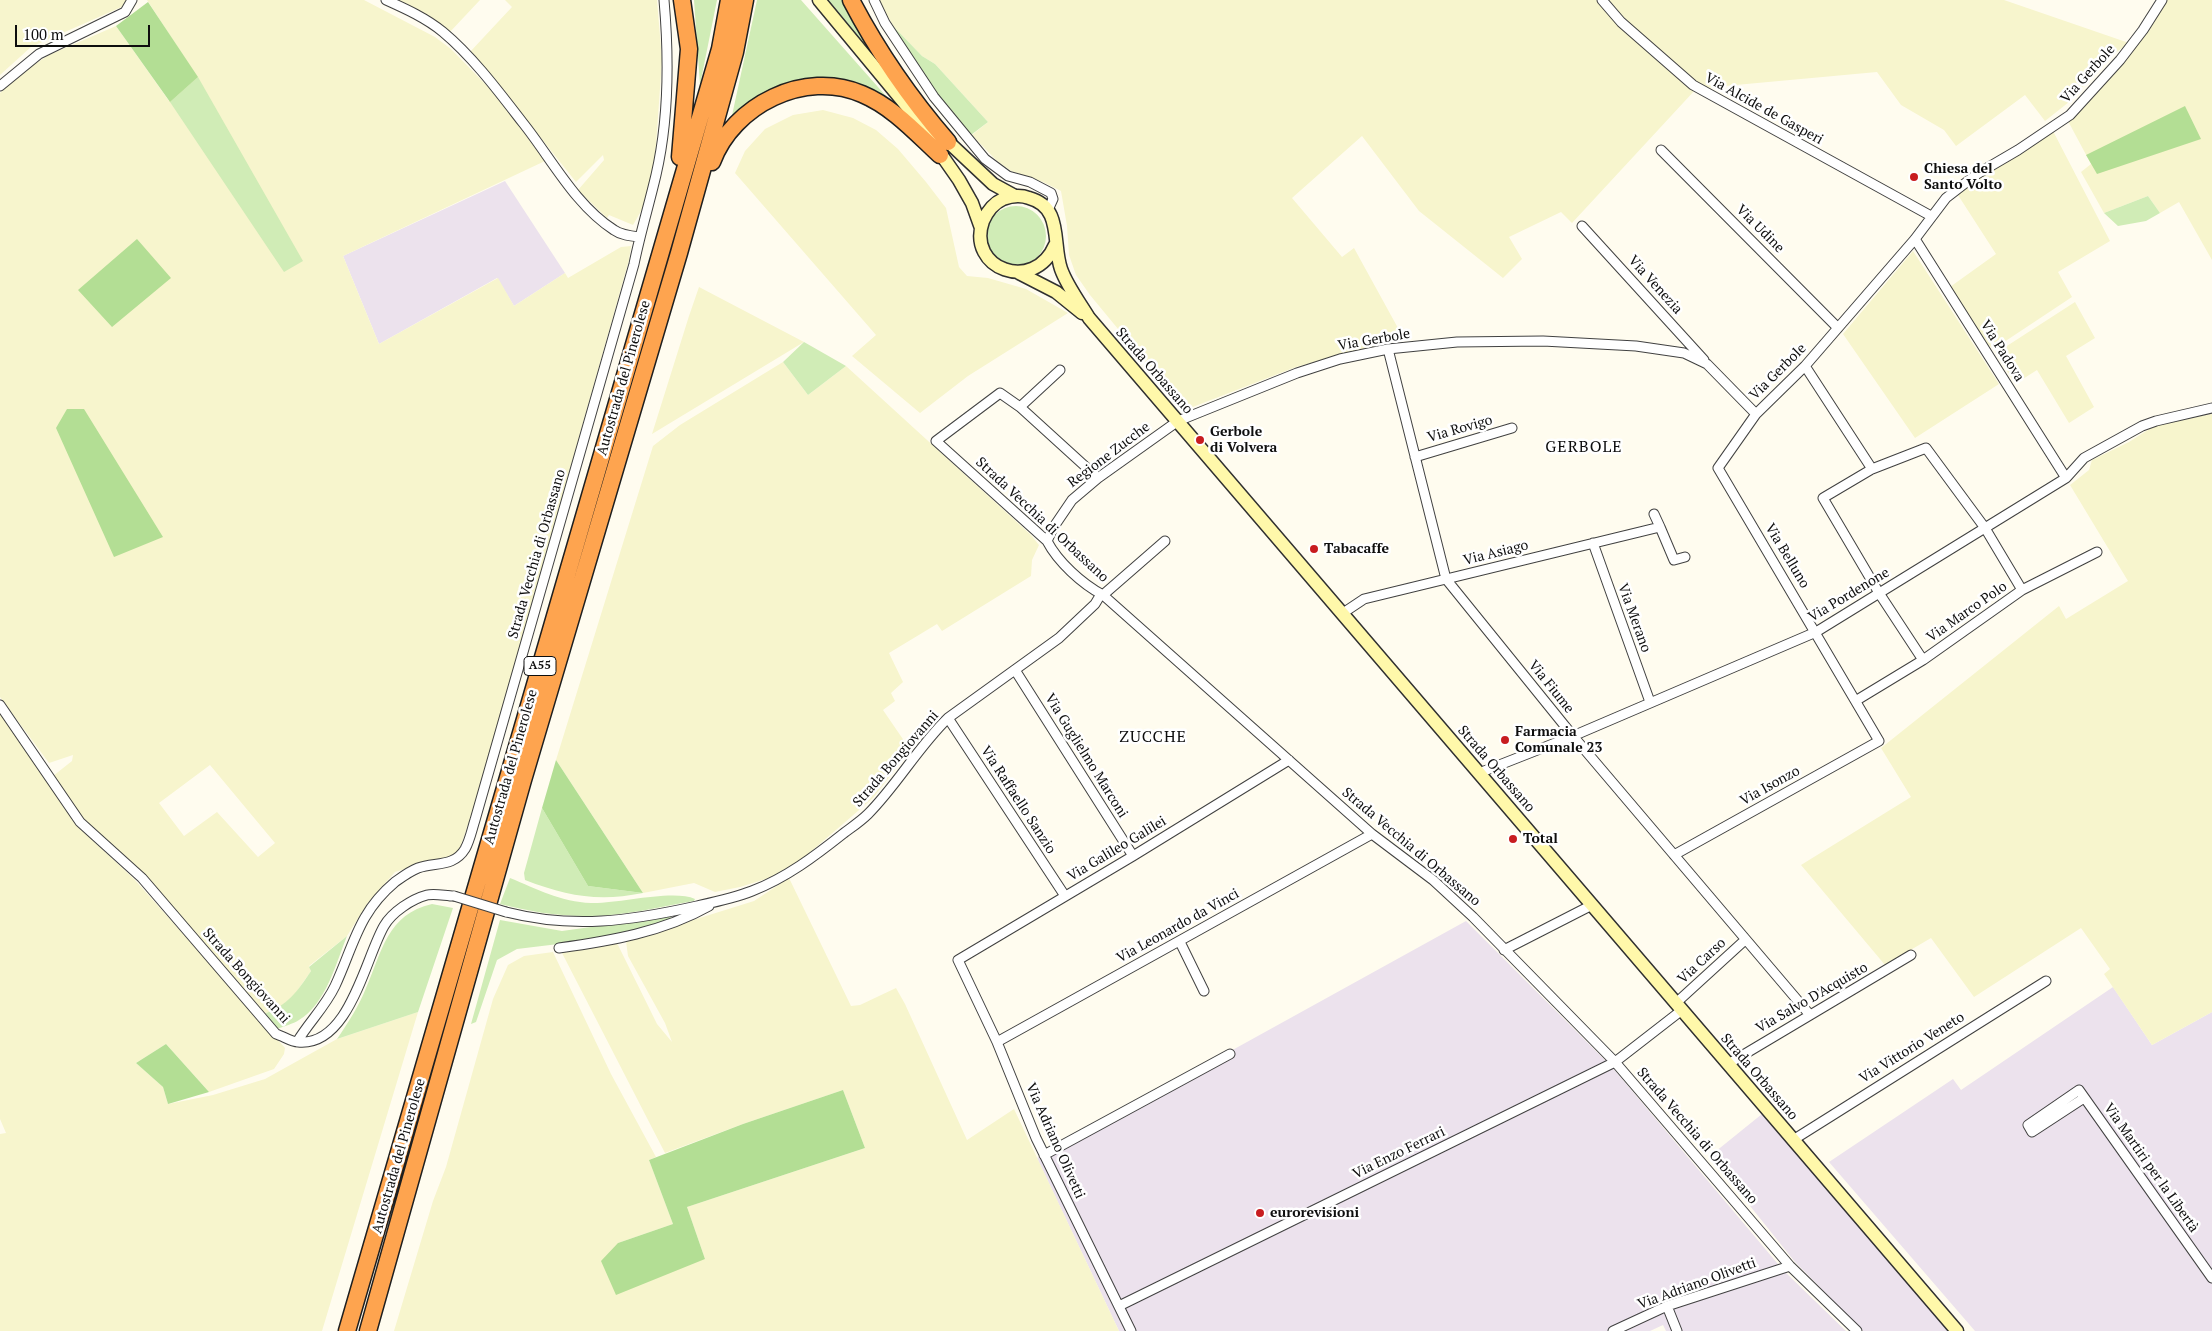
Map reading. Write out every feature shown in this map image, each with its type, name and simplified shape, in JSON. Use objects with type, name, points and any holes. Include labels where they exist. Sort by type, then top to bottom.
[{"type":"highway","points":[[658,259],[681,150],[689,49],[682,0]]},
{"type":"highway","name":"Autostrada del Pinerolese","points":[[347,1331],[720,50],[729,0]]},
{"type":"highway","name":"Autostrada del Pinerolese","points":[[368,1331],[520,790],[679,253],[735,52],[746,0]]},
{"type":"highway","points":[[851,0],[889,66],[920,109],[944,148]]},
{"type":"highway","points":[[679,253],[717,148],[735,124],[754,108],[786,91],[826,86],[860,93],[880,103],[944,148]]},
{"type":"main road","name":"Strada Orbassano","points":[[819,0],[944,148],[993,184],[1015,196],[1033,199],[1048,210],[1054,220],[1057,232],[1055,245],[1064,277],[1089,318],[1957,1331]]},
{"type":"main road","name":"Strada Orbassano","points":[[944,148],[972,203],[981,228],[982,244],[990,259],[998,266],[1008,271],[1019,272],[1056,292],[1089,318]]},
{"type":"main road","points":[[981,228],[985,216],[993,206],[1003,199],[1015,196]]},
{"type":"main road","points":[[1019,272],[1029,271],[1046,261],[1055,245]]},
{"type":"street","points":[[0,86],[39,54],[125,12],[132,0]]},
{"type":"street","points":[[386,0],[429,22],[443,32],[495,88],[523,122],[576,195],[614,230],[626,235],[639,237]]},
{"type":"street","name":"Strada Vecchia di Orbassano","points":[[297,1042],[307,1024],[324,1007],[335,985],[355,933],[368,910],[384,891],[403,876],[418,868],[453,862],[464,849],[475,820],[634,264],[639,237],[656,175],[662,142],[667,75],[664,0]]},
{"type":"street","points":[[874,0],[886,23],[940,105],[985,159],[1008,176],[1036,184],[1051,193],[1053,199],[1048,210]]},
{"type":"street","name":"Via Alcide de Gasperi","points":[[1602,0],[1621,22],[1693,86],[1931,216]]},
{"type":"street","name":"Via Gerbole","points":[[1178,421],[1297,373],[1340,359],[1388,349],[1457,342],[1543,341],[1636,346],[1684,353],[1707,364],[1756,414],[1805,366],[1915,239],[1953,190],[2070,115],[2132,45],[2162,0]]},
{"type":"street","name":"Via Udine","points":[[1661,150],[1838,328]]},
{"type":"street","name":"Via Venezia","points":[[1582,226],[1707,364]]},
{"type":"street","name":"Via Padova","points":[[1915,239],[2066,478]]},
{"type":"street","name":"Via Fiume","points":[[1388,349],[1446,579],[1574,736],[1810,1015]]},
{"type":"street","points":[[1805,366],[1872,470]]},
{"type":"street","points":[[1060,370],[1020,407],[1098,478]]},
{"type":"street","name":"Strada Vecchia di Orbassano","points":[[1020,407],[1000,393],[936,441],[1048,541],[1053,552],[1073,572],[1102,595],[1372,834],[1433,880],[1615,1062],[1790,1266],[1857,1331]]},
{"type":"street","name":"Via Pordenone","points":[[1480,774],[1574,736],[1816,632],[2066,478],[2084,458],[2142,426],[2212,408]]},
{"type":"street","name":"Via Belluno","points":[[1756,414],[1718,468],[1857,700],[1879,741]]},
{"type":"street","name":"Regione Zucche","points":[[1048,541],[1053,528],[1072,500],[1098,478],[1178,421]]},
{"type":"street","name":"Via Rovigo","points":[[1415,456],[1512,428]]},
{"type":"street","points":[[1922,660],[1879,593],[1823,498],[1872,470],[1926,448],[1985,528],[2022,590]]},
{"type":"street","points":[[1654,514],[1674,560],[1685,557]]},
{"type":"street","name":"Via Asiago","points":[[1343,613],[1364,599],[1660,527]]},
{"type":"street","name":"Strada Bongiovanni","points":[[0,705],[80,822],[142,878],[276,1034],[297,1042],[318,1039],[331,1029],[345,1012],[356,993],[385,924],[406,905],[428,895],[454,896],[536,920],[573,923],[659,914],[718,901],[750,892],[774,882],[796,869],[868,814],[934,732],[948,718],[1059,638],[1102,595],[1165,541]]},
{"type":"street","name":"Via Merano","points":[[1593,543],[1650,702]]},
{"type":"street","name":"Via Marco Polo","points":[[1857,700],[1922,660],[2022,590],[2097,552]]},
{"type":"street","name":"Via Guglielmo Marconi","points":[[1015,670],[1133,856]]},
{"type":"street","name":"Via Raffaello Sanzio","points":[[948,718],[1065,896]]},
{"type":"street","name":"Via Isonzo","points":[[1674,855],[1879,741]]},
{"type":"street","name":"Via Galileo Galilei","points":[[958,960],[1289,760]]},
{"type":"street","name":"Via Leonardo da Vinci","points":[[997,1042],[1372,834]]},
{"type":"street","points":[[559,948],[620,939],[682,919],[718,901]]},
{"type":"street","points":[[1504,950],[1592,905]]},
{"type":"street","name":"Via Carso","points":[[1679,1007],[1745,940]]},
{"type":"street","points":[[1180,942],[1204,991]]},
{"type":"street","name":"Via Salvo D'Acquisto","points":[[1728,1064],[1911,955]]},
{"type":"street","name":"Via Adriano Olivetti","points":[[958,960],[997,1042],[1044,1155],[1131,1331]]},
{"type":"street","name":"Via Vittorio Veneto","points":[[1793,1140],[2046,981]]},
{"type":"street","name":"Via Enzo Ferrari","points":[[1119,1306],[1615,1062],[1679,1007]]},
{"type":"street","points":[[1044,1155],[1230,1054]]},
{"type":"street","name":"Via Martiri per la Libertà","points":[[2084,1098],[2032,1132],[2028,1125],[2079,1090],[2212,1278]]},
{"type":"street","name":"Via Adriano Olivetti","points":[[1613,1331],[1667,1306],[1790,1266]]},
{"type":"street","points":[[1667,1306],[1677,1331]]},
{"type":"shaded area","points":[[0,0],[129,0],[126,5],[31,47],[0,75]]},
{"type":"shaded area","points":[[147,0],[364,0],[435,37],[451,49],[495,94],[545,161],[343,256],[379,344],[498,278],[514,306],[565,273],[568,278],[621,247],[631,246],[629,260],[477,798],[459,851],[450,858],[438,859],[395,872],[367,904],[347,936],[309,966],[311,971],[295,994],[280,1008],[264,1014],[224,966],[139,873],[83,821],[53,776],[72,761],[73,755],[49,763],[0,697],[0,93],[21,73],[49,55],[116,26],[169,101],[197,77]],"holes":[[[210,765],[275,843],[258,857],[217,812],[184,836],[159,803]]]},
{"type":"shaded area","points":[[396,0],[480,0],[449,33]]},
{"type":"shaded area","points":[[505,0],[657,0],[662,60],[656,145],[652,176],[644,206],[633,225],[609,215],[607,218],[578,190],[604,160],[603,155],[576,182],[508,97],[469,53],[512,7]]},
{"type":"shaded area","points":[[878,0],[1597,0],[1624,31],[1696,89],[1572,223],[1561,212],[1509,237],[1522,259],[1503,278],[1419,211],[1362,136],[1292,198],[1342,257],[1354,248],[1404,339],[1296,367],[1185,410],[1090,295],[1076,275],[1069,255],[1067,226],[1061,191],[1043,182],[1011,171],[996,160],[972,135],[988,122],[935,64],[922,56],[894,27]]},
{"type":"shaded area","points":[[1609,0],[2004,0],[2129,43],[2107,59],[2069,102],[2045,121],[2025,95],[1956,146],[1944,130],[1901,105],[1877,72],[1703,88],[1627,21]]},
{"type":"shaded area","points":[[2166,0],[2212,0],[2212,260],[2179,202],[2160,213],[2148,196],[2104,213],[2081,172],[2091,164],[2068,121],[2098,90],[2142,39]]},
{"type":"shaded area","points":[[823,110],[853,118],[876,130],[898,149],[946,208],[959,267],[967,276],[988,278],[1026,289],[1068,313],[968,376],[920,413],[852,356],[876,335],[735,173],[745,151],[765,129],[793,115]]},
{"type":"shaded area","points":[[2053,131],[2110,241],[2058,272],[2072,297],[1995,348],[1989,346],[1950,287],[1996,254],[1956,192]]},
{"type":"shaded area","points":[[505,181],[565,273],[514,306],[497,278],[379,344],[343,256]]},
{"type":"shaded area","points":[[1913,251],[1999,384],[1915,438],[1843,334]]},
{"type":"shaded area","points":[[699,287],[804,342],[652,434],[689,316]]},
{"type":"shaded area","points":[[2075,302],[2095,338],[2066,356],[2094,407],[2069,423],[2037,370],[2015,384],[1996,353]]},
{"type":"shaded area","points":[[783,362],[808,395],[846,366],[1031,535],[1039,545],[1032,560],[1031,576],[942,631],[937,624],[889,653],[903,682],[891,693],[895,701],[883,710],[909,748],[901,762],[873,798],[800,861],[769,878],[740,887],[715,892],[694,883],[643,893],[556,760],[653,446],[680,425]]},
{"type":"shaded area","points":[[2212,414],[2212,1012],[2152,1045],[2104,974],[2110,969],[2081,928],[1974,997],[1931,938],[1885,965],[1801,865],[1911,797],[1881,748],[2059,606],[2066,619],[2128,581],[2070,485],[2089,470],[2092,460],[2129,442],[2154,426]]},
{"type":"shaded area","points":[[0,713],[76,825],[134,879],[285,1048],[284,1054],[274,1069],[209,1092],[166,1044],[136,1063],[163,1087],[168,1104],[213,1095],[265,1079],[337,1039],[418,1012],[322,1331],[0,1331],[0,1134],[6,1133],[0,1119]]},
{"type":"shaded area","points":[[789,878],[851,1006],[860,1005],[896,988],[967,1140],[1014,1109],[1119,1331],[394,1331],[433,1201],[446,1167],[493,999],[508,965],[524,956],[553,952],[611,1074],[656,1157],[649,1160],[673,1224],[618,1243],[705,1259],[687,1207],[865,1148],[843,1090],[665,1153],[562,953],[617,943],[657,1024],[672,1042],[665,1023],[628,956],[626,941],[754,901]]},
{"type":"shaded area","points":[[1466,921],[1612,1067],[1783,1270],[1846,1331],[1666,1331],[1663,1325],[1650,1331],[1119,1331],[1037,1158]]},
{"type":"shaded area","points":[[2113,987],[2152,1045],[2212,1012],[2212,1331],[1975,1331],[1829,1162],[1953,1079],[1961,1090]]},
{"type":"shaded area","points":[[1762,1114],[1949,1331],[1863,1331],[1795,1262],[1710,1156]]},
{"type":"green space","points":[[694,0],[717,0],[700,85]]},
{"type":"green space","points":[[757,0],[801,0],[893,104],[824,81],[731,120]]},
{"type":"green space","points":[[842,0],[875,57],[826,1]]},
{"type":"green space","points":[[148,2],[198,77],[170,102],[116,26]]},
{"type":"green space","points":[[894,27],[922,56],[935,64],[988,122],[971,135],[920,70]]},
{"type":"green space","points":[[198,77],[303,261],[284,272],[170,102]]},
{"type":"green space","points":[[2185,106],[2201,139],[2097,174],[2086,155]]},
{"type":"green space","points":[[2148,196],[2160,213],[2146,221],[2118,226],[2104,213]]},
{"type":"green space","points":[[1016,206],[1032,211],[1037,215],[1041,220],[1046,236],[1041,252],[1037,257],[1032,261],[1016,266],[1000,261],[995,257],[991,252],[986,236],[991,220],[995,215],[1000,211]]},
{"type":"green space","points":[[137,239],[171,278],[112,327],[78,290]]},
{"type":"green space","points":[[804,342],[846,366],[808,395],[783,362]]},
{"type":"green space","points":[[67,409],[84,409],[163,537],[114,557],[56,428]]},
{"type":"green space","points":[[556,760],[643,893],[588,886],[542,808]]},
{"type":"green space","points":[[542,808],[588,886],[643,893],[611,897],[583,896],[569,894],[525,880],[524,873]]},
{"type":"green space","points":[[510,878],[549,894],[580,902],[602,903],[660,896],[685,896],[695,899],[694,901],[612,915],[573,916],[552,914],[500,904]]},
{"type":"green space","points":[[432,904],[453,908],[418,1012],[337,1039],[360,1001],[388,936],[405,916],[417,909]]},
{"type":"green space","points":[[670,916],[672,919],[600,939],[517,949],[497,960],[476,1022],[471,1024],[500,920],[562,931]]},
{"type":"green space","points":[[347,936],[329,982],[316,1004],[299,1020],[277,1029],[264,1014],[286,1002],[311,971],[309,967]]},
{"type":"green space","points":[[166,1044],[209,1092],[168,1104],[163,1087],[136,1063]]},
{"type":"green space","points":[[843,1090],[865,1148],[687,1207],[705,1259],[616,1295],[601,1261],[618,1243],[673,1224],[649,1160],[743,1124]]},
{"type":"place","name":"Chiesa del Santo Volto","points":[[1914,177]]},
{"type":"place","name":"Gerbole di Volvera","points":[[1200,440]]},
{"type":"place","name":"Tabacaffe","points":[[1314,549]]},
{"type":"place","name":"Farmacia Comunale 23","points":[[1505,740]]},
{"type":"place","name":"Total","points":[[1513,839]]},
{"type":"place","name":"eurorevisioni","points":[[1260,1213]]},
{"type":"district","name":"GERBOLE","points":[[1584,447]]},
{"type":"district","name":"ZUCCHE","points":[[1153,737]]}]
